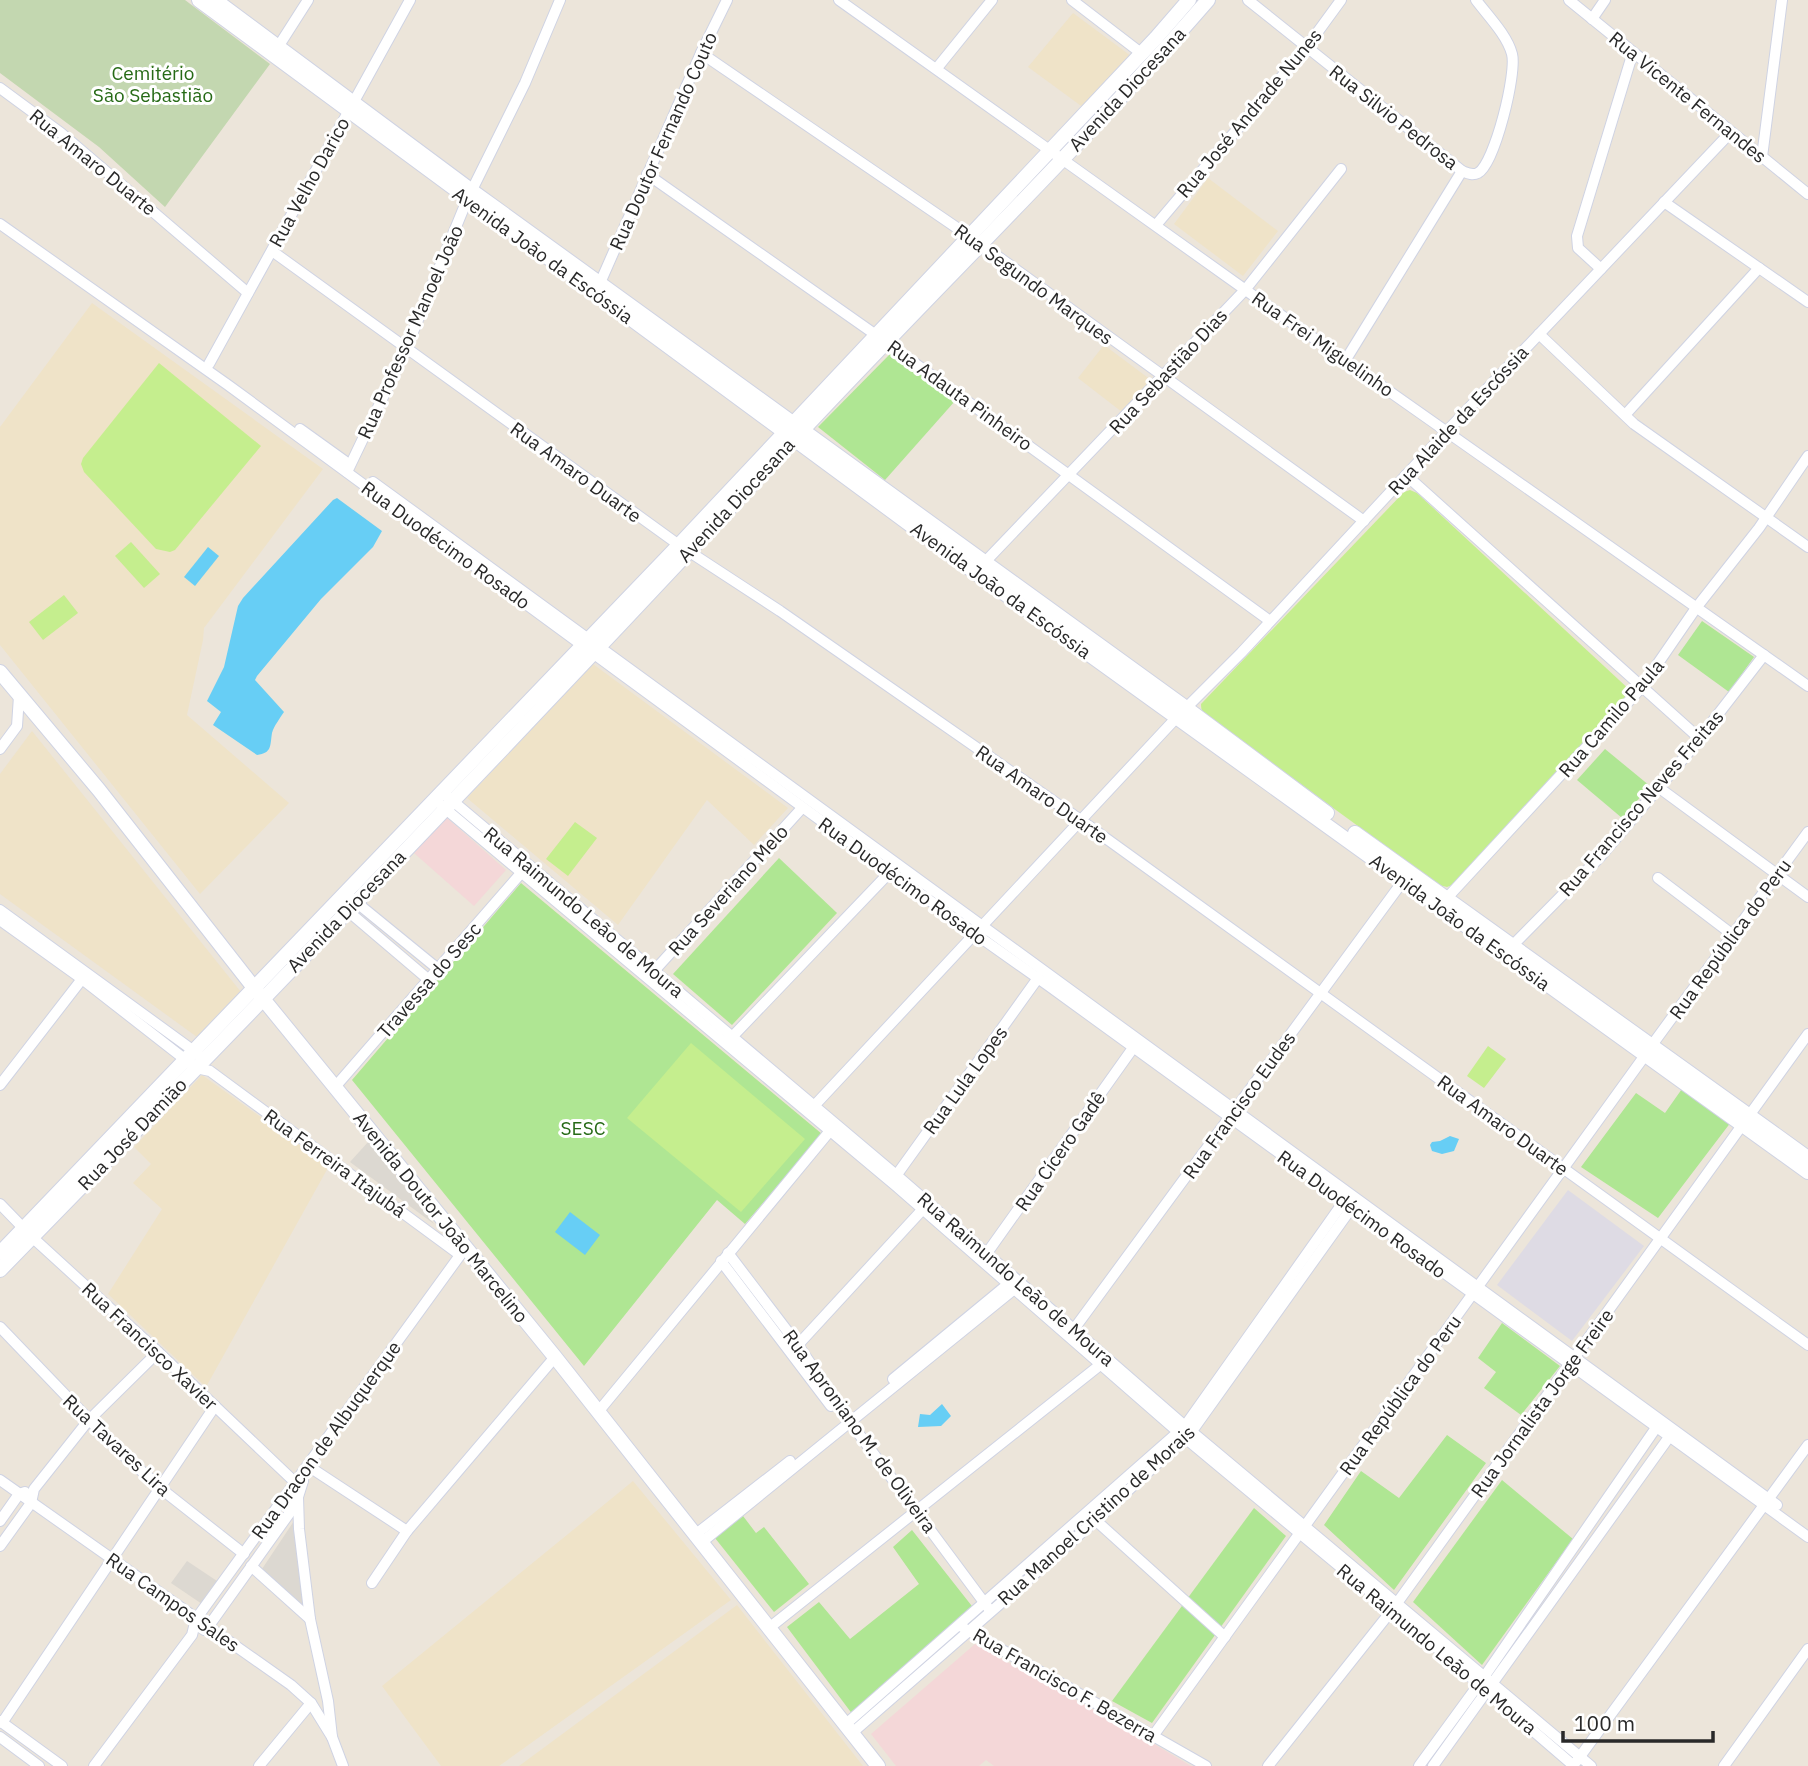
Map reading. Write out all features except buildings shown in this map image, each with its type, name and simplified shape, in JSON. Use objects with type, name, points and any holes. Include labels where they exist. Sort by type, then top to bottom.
[{"type":"main road","name":"Avenida João da Escóssia","points":[[199,0],[351,106],[794,431],[984,563],[1404,881],[1649,1050],[1745,1120],[1808,1172]]},
{"type":"main road","name":"Avenida João da Escóssia","points":[[215,0],[351,106]]},
{"type":"main road","name":"Avenida Diocesana","points":[[1055,154],[1141,53],[1161,43],[1189,0]]},
{"type":"main road","name":"Avenida Diocesana","points":[[259,993],[1161,43],[1208,0]]},
{"type":"main road","name":"Avenida João da Escóssia","points":[[470,195],[600,283],[954,556],[1182,712],[1513,945],[1649,1050]]},
{"type":"main road","name":"Avenida Doutor João Marcelino","points":[[0,673],[99,790],[463,1251],[555,1357],[878,1766]]},
{"type":"main road","name":"Rua José Damião","points":[[0,1253],[27,1233],[198,1062],[259,993]]},
{"type":"main road","name":"Avenida João da Escóssia","points":[[1745,1120],[1808,1158]]},
{"type":"main road","name":"Rua José Damião","points":[[0,1270],[27,1233]]},
{"type":"street","points":[[278,47],[308,0]]},
{"type":"street","name":"Rua Velho Darico","points":[[209,364],[410,0]]},
{"type":"street","name":"Rua Professor Manoel João","points":[[349,469],[406,349],[470,195],[525,83],[560,0]]},
{"type":"street","name":"Rua Doutor Fernando Couto","points":[[600,283],[646,174],[727,0]]},
{"type":"street","name":"Rua Frei Miguelinho","points":[[839,0],[1245,290],[1808,686]]},
{"type":"street","points":[[937,68],[992,0]]},
{"type":"street","points":[[1072,0],[1141,53]]},
{"type":"street","name":"Rua Silvio Pedrosa","points":[[1248,0],[1462,171],[1471,174],[1478,172],[1494,148],[1513,63],[1508,44],[1476,0]]},
{"type":"street","name":"Rua José Andrade Nunes","points":[[1156,225],[1306,48],[1341,0]]},
{"type":"street","name":"Rua Vicente Fernandes","points":[[1569,0],[1808,194]]},
{"type":"street","points":[[1592,19],[1605,0]]},
{"type":"street","points":[[1762,157],[1782,0]]},
{"type":"street","points":[[1601,269],[1578,248],[1577,236],[1633,52]]},
{"type":"street","name":"Rua Segundo Marques","points":[[701,53],[975,241],[1364,521]]},
{"type":"street","name":"Rua Amaro Duarte","points":[[0,88],[61,133],[248,293]]},
{"type":"street","name":"Rua Alaide da Escóssia","points":[[814,1106],[977,929],[1731,132]]},
{"type":"street","name":"Rua Sebastião Dias","points":[[984,563],[1245,290],[1341,169]]},
{"type":"street","points":[[1345,360],[1462,171]]},
{"type":"street","name":"Rua Adauta Pinheiro","points":[[646,174],[1071,474],[1270,621]]},
{"type":"street","points":[[1664,202],[1808,302]]},
{"type":"street","name":"Rua Duodécimo Rosado","points":[[0,215],[209,364],[590,646],[1351,1201],[1767,1502],[1808,1528]]},
{"type":"street","name":"Rua Duodécimo Rosado","points":[[0,224],[349,469]]},
{"type":"street","name":"Rua Amaro Duarte","points":[[272,251],[684,548],[780,611],[1082,821],[1808,1345]]},
{"type":"street","points":[[1625,415],[1759,268]]},
{"type":"street","points":[[1539,334],[1634,424],[1808,547]]},
{"type":"street","name":"Rua Camilo Paula","points":[[1446,899],[1642,688],[1696,608],[1766,517],[1808,456]]},
{"type":"street","points":[[1406,475],[1699,738]]},
{"type":"street","name":"Rua Duodécimo Rosado","points":[[590,646],[802,808],[890,872],[977,929],[1133,1048],[1232,1114]]},
{"type":"street","name":"Rua Francisco Neves Freitas","points":[[1513,945],[1586,872],[1658,788],[1764,655]]},
{"type":"street","points":[[0,749],[17,726],[20,714],[19,696]]},
{"type":"street","points":[[1658,788],[1808,897]]},
{"type":"street","name":"Rua Raimundo Leão de Moura","points":[[443,800],[522,872],[987,1254],[1100,1365],[1185,1432],[1395,1607],[1575,1763],[1591,1766]]},
{"type":"street","name":"Rua Raimundo Leão de Moura","points":[[443,800],[654,971],[814,1106],[833,1127]]},
{"type":"street","name":"Rua Severiano Melo","points":[[654,971],[802,808]]},
{"type":"street","name":"Rua República do Peru","points":[[1153,1736],[1808,832]]},
{"type":"street","name":"Travessa do Sesc","points":[[335,1087],[522,872]]},
{"type":"street","points":[[732,1037],[890,872]]},
{"type":"street","points":[[1658,878],[1733,935]]},
{"type":"street","name":"Rua Francisco Eudes","points":[[1074,1329],[1404,881]]},
{"type":"street","points":[[346,902],[438,969]]},
{"type":"street","points":[[346,902],[429,980]]},
{"type":"street","name":"Rua Ferreira Itajubá","points":[[0,909],[198,1062]]},
{"type":"street","name":"Rua Ferreira Itajubá","points":[[0,919],[463,1251]]},
{"type":"street","name":"Rua Lula Lopes","points":[[894,1179],[1038,978]]},
{"type":"street","points":[[0,1085],[82,979]]},
{"type":"street","name":"Rua Jornalista Jorge Freire","points":[[1268,1766],[1395,1607],[1808,1034]]},
{"type":"street","name":"Rua Cícero Gadê","points":[[987,1254],[1133,1048]]},
{"type":"street","points":[[598,1412],[833,1127]]},
{"type":"street","name":"Rua Raimundo Leão de Moura","points":[[894,1179],[923,1209],[1074,1329],[1185,1432]]},
{"type":"street","name":"Rua Manoel Cristino de Morais","points":[[849,1729],[1185,1432],[1351,1201]]},
{"type":"street","name":"Rua Francisco Xavier","points":[[0,1204],[27,1233],[215,1406],[298,1490]]},
{"type":"street","points":[[794,1349],[923,1209]]},
{"type":"street","name":"Rua Dracon de Albuquerque","points":[[306,1469],[463,1251]]},
{"type":"street","name":"Rua Aproniano M. de Oliveira","points":[[724,1257],[985,1609]]},
{"type":"street","points":[[699,1538],[1015,1284]]},
{"type":"street","name":"Rua Tavares Lira","points":[[0,1327],[88,1421],[160,1487],[244,1554]]},
{"type":"street","points":[[0,1546],[31,1503],[34,1489],[88,1421],[158,1352]]},
{"type":"street","points":[[372,1583],[407,1531],[555,1357]]},
{"type":"street","points":[[769,1629],[1100,1365]]},
{"type":"street","points":[[62,1766],[1,1722],[215,1406]]},
{"type":"street","points":[[1433,1766],[1659,1424]]},
{"type":"street","points":[[1419,1766],[1486,1684],[1672,1433]]},
{"type":"street","points":[[1575,1763],[1808,1445]]},
{"type":"street","points":[[343,1766],[332,1737],[323,1677],[310,1619],[301,1551],[298,1490],[306,1469],[407,1531]]},
{"type":"street","name":"Rua Campos Sales","points":[[0,1480],[290,1685],[311,1703],[332,1737]]},
{"type":"street","points":[[0,1521],[19,1494],[34,1489]]},
{"type":"street","name":"Rua Dracon de Albuquerque","points":[[94,1766],[191,1635],[196,1619],[244,1554],[298,1490]]},
{"type":"street","name":"Rua Dracon de Albuquerque","points":[[208,1628],[291,1511],[298,1490]]},
{"type":"street","name":"Rua Duodécimo Rosado","points":[[1767,1502],[1808,1536]]},
{"type":"street","points":[[1092,1517],[1225,1637]]},
{"type":"street","points":[[251,1566],[310,1619]]},
{"type":"street","points":[[191,1635],[208,1628]]},
{"type":"street","name":"Rua Francisco F. Bezerra","points":[[964,1628],[1206,1766]]},
{"type":"street","points":[[1724,1766],[1808,1649]]},
{"type":"street","points":[[259,1766],[311,1703]]},
{"type":"street","points":[[0,1738],[39,1766]]},
{"type":"shaded area","points":[[1073,13],[1131,56],[1084,108],[1028,67]]},
{"type":"shaded area","points":[[1208,178],[1278,231],[1243,276],[1174,224]]},
{"type":"shaded area","points":[[92,303],[323,469],[204,628],[187,715],[289,803],[200,894],[0,645],[0,427]]},
{"type":"shaded area","points":[[1104,345],[1151,380],[1122,412],[1078,378]]},
{"type":"shaded area","points":[[593,664],[788,808],[754,845],[707,800],[618,925],[467,798]]},
{"type":"shaded area","points":[[32,731],[241,992],[197,1037],[0,894],[0,774]]},
{"type":"shaded area","points":[[446,817],[506,870],[474,906],[414,853]]},
{"type":"shaded area","points":[[202,1075],[329,1166],[206,1387],[108,1294],[162,1209],[133,1183],[151,1164],[134,1147]]},
{"type":"shaded area","points":[[369,1141],[434,1224],[350,1162]]},
{"type":"shaded area","points":[[1568,1190],[1644,1246],[1572,1341],[1497,1285]]},
{"type":"shaded area","points":[[633,1481],[731,1600],[499,1766],[441,1766],[382,1686]]},
{"type":"shaded area","points":[[294,1521],[307,1610],[262,1569]]},
{"type":"shaded area","points":[[187,1561],[217,1581],[202,1604],[171,1583]]},
{"type":"shaded area","points":[[737,1605],[863,1766],[519,1766]]},
{"type":"shaded area","points":[[975,1644],[1191,1766],[994,1766],[986,1760],[979,1766],[896,1766],[871,1734]]},
{"type":"green space","name":"Cemitério São Sebastião","points":[[0,0],[185,0],[270,64],[165,207],[99,147],[0,73]]},
{"type":"green space","points":[[892,352],[955,401],[885,480],[818,427]]},
{"type":"green space","points":[[159,363],[261,446],[175,550],[170,552],[156,549],[84,472],[81,464]]},
{"type":"green space","points":[[1410,490],[1417,493],[1632,692],[1452,885],[1447,887],[1439,885],[1208,717],[1201,706],[1404,492]]},
{"type":"green space","points":[[131,542],[160,574],[144,588],[115,556]]},
{"type":"green space","points":[[64,595],[78,613],[43,640],[29,622]]},
{"type":"green space","points":[[1702,621],[1754,657],[1729,692],[1678,655]]},
{"type":"green space","points":[[1605,749],[1650,786],[1622,818],[1577,780]]},
{"type":"green space","points":[[575,822],[597,838],[568,876],[546,859]]},
{"type":"green space","points":[[779,858],[837,913],[732,1025],[673,974]]},
{"type":"green space","name":"SESC","points":[[521,883],[822,1134],[745,1224],[717,1200],[584,1366],[352,1080]]},
{"type":"green space","points":[[691,1043],[805,1139],[741,1212],[627,1118]]},
{"type":"green space","points":[[1488,1046],[1506,1059],[1484,1088],[1467,1076]]},
{"type":"green space","points":[[1684,1086],[1731,1122],[1658,1218],[1581,1167],[1636,1093],[1665,1113]]},
{"type":"green space","points":[[1502,1323],[1560,1366],[1521,1415],[1484,1388],[1496,1372],[1478,1358]]},
{"type":"green space","points":[[1447,1435],[1486,1463],[1394,1590],[1324,1525],[1361,1471],[1399,1498]]},
{"type":"green space","points":[[1502,1480],[1573,1539],[1482,1665],[1413,1602]]},
{"type":"green space","points":[[1254,1508],[1286,1536],[1152,1723],[1112,1701]]},
{"type":"green space","points":[[743,1516],[756,1533],[764,1527],[809,1584],[774,1612],[715,1538]]},
{"type":"green space","points":[[912,1530],[975,1610],[853,1715],[787,1627],[819,1602],[850,1639],[919,1584],[893,1547]]},
{"type":"water","points":[[337,498],[382,531],[373,547],[321,599],[257,676],[255,680],[284,712],[273,730],[269,748],[265,753],[257,755],[213,725],[221,712],[207,701],[224,667],[238,606],[243,598]]},
{"type":"water","points":[[208,547],[219,556],[195,586],[184,577]]},
{"type":"water","points":[[1450,1136],[1459,1139],[1454,1151],[1442,1154],[1432,1151],[1432,1142]]},
{"type":"water","points":[[570,1212],[600,1235],[585,1255],[555,1232]]},
{"type":"water","points":[[942,1404],[951,1416],[941,1426],[918,1427],[920,1414],[930,1415]]}]
